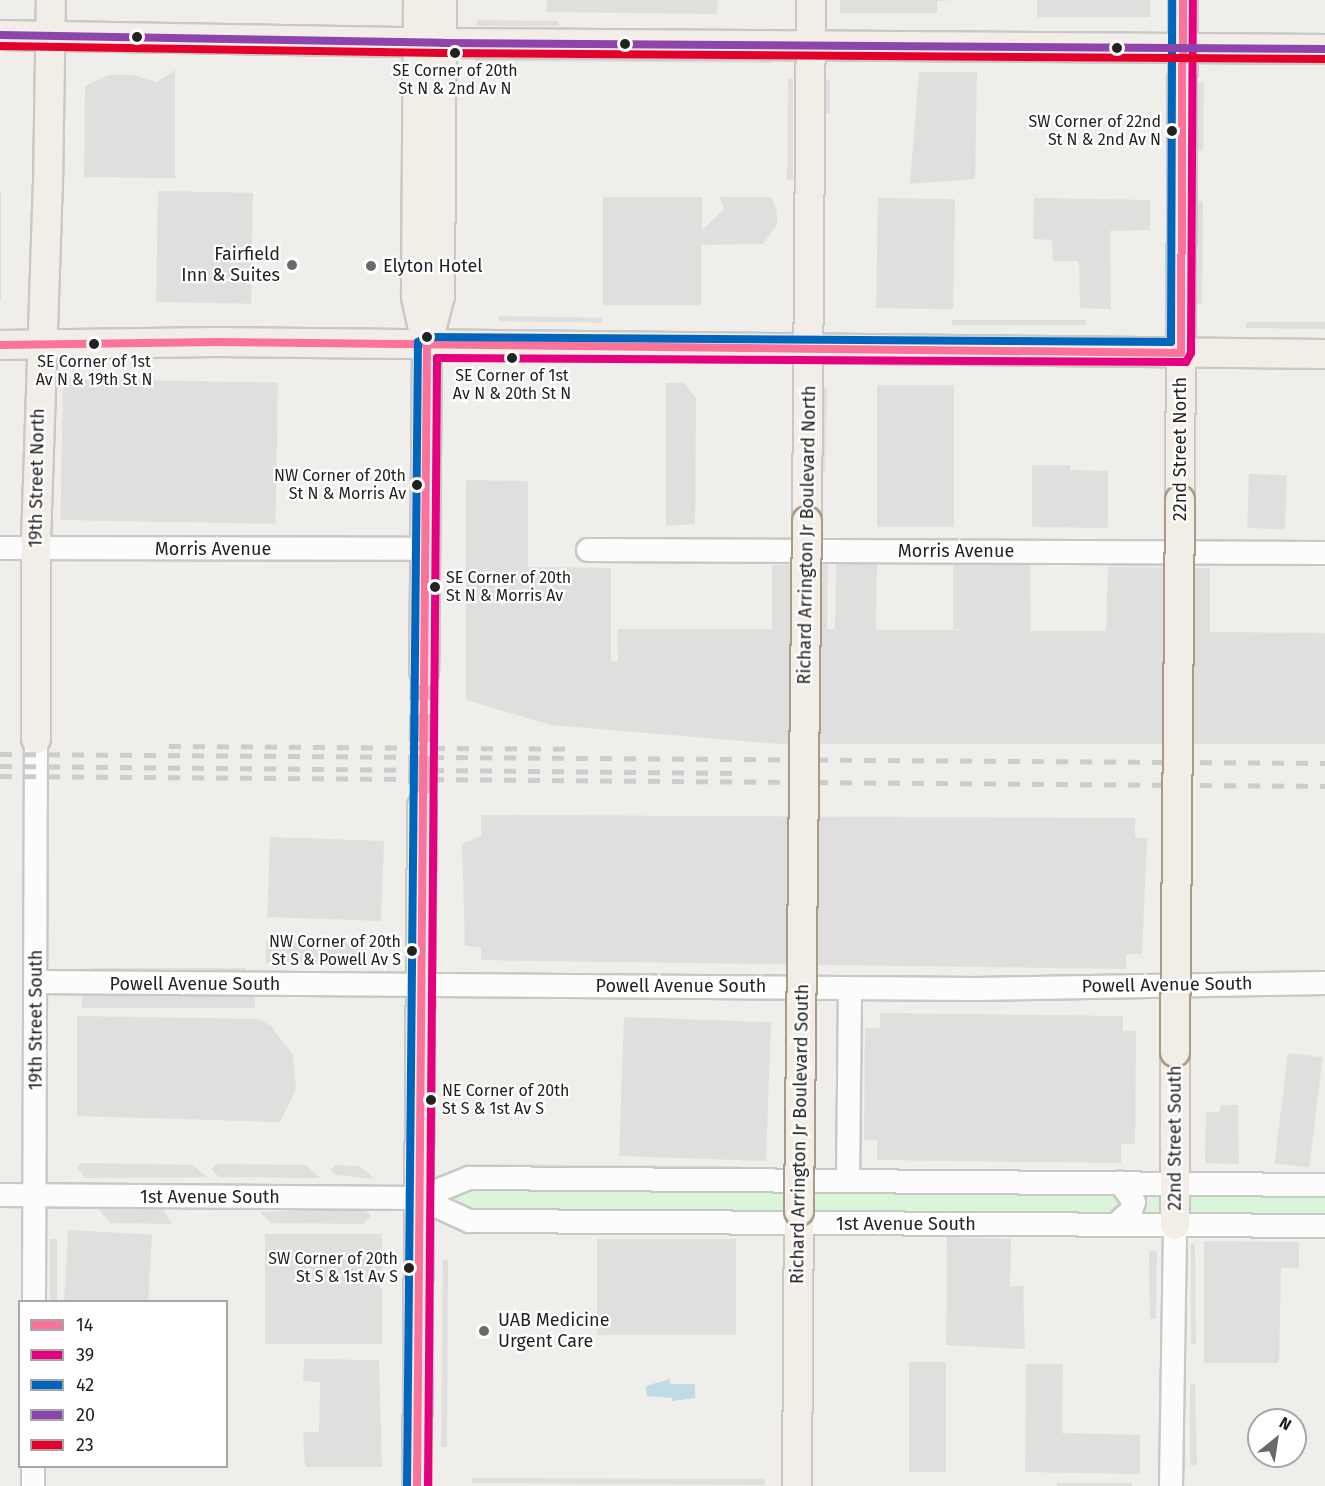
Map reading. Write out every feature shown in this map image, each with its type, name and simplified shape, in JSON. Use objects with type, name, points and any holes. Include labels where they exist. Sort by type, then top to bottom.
[{"type":"main road","name":"19th Street North","points":[[36,740],[36,549],[40,346],[51,0]]},
{"type":"main road","points":[[418,0],[430,43],[440,296],[427,347],[424,672]]},
{"type":"main road","points":[[430,43],[442,0]]},
{"type":"main road","name":"Richard Arrington Jr Boulevard North","points":[[805,783],[811,0]]},
{"type":"main road","name":"22nd Street North","points":[[1178,790],[1183,0]]},
{"type":"main road","points":[[0,35],[430,43],[1325,49]]},
{"type":"main road","points":[[0,345],[216,342],[427,347],[1325,354]]},
{"type":"main road","name":"Richard Arrington Jr Boulevard South","points":[[797,1486],[805,783]]},
{"type":"main road","name":"22nd Street South","points":[[1175,1225],[1178,790]]},
{"type":"main road","points":[[417,1486],[422,806]]},
{"type":"street","name":"Morris Avenue","points":[[0,548],[426,549]]},
{"type":"street","name":"Morris Avenue","points":[[588,550],[1325,553]]},
{"type":"street","name":"19th Street South","points":[[34,1300],[37,982],[36,740]]},
{"type":"street","name":"Powell Avenue South","points":[[37,982],[850,988],[1325,983]]},
{"type":"street","points":[[849,1181],[850,988]]},
{"type":"street","name":"1st Avenue South","points":[[0,1195],[419,1198],[469,1178],[1325,1185]]},
{"type":"street","points":[[1115,1225],[1131,1211],[1134,1202],[1120,1183]]},
{"type":"street","name":"1st Avenue South","points":[[419,1198],[469,1221],[799,1217],[1115,1225],[1325,1226]]},
{"type":"street","name":"22nd Street South","points":[[1171,1486],[1175,1225]]},
{"type":"street","points":[[33,1468],[33,1486]]},
{"type":"green space","points":[[470,1187],[1325,1193],[1325,1216],[471,1209],[451,1199]]},
{"type":"shaded area","points":[[547,0],[718,0],[717,14],[546,12]]},
{"type":"shaded area","points":[[840,0],[954,0],[937,1],[937,13],[840,13]]},
{"type":"shaded area","points":[[1037,0],[1150,0],[1150,17],[1037,17]]},
{"type":"shaded area","points":[[477,20],[559,21],[559,26],[477,26]]},
{"type":"shaded area","points":[[475,53],[771,58],[772,63],[475,61]]},
{"type":"shaded area","points":[[175,70],[175,178],[84,177],[85,86],[108,75],[134,75],[157,82]]},
{"type":"shaded area","points":[[919,72],[977,72],[975,179],[910,184]]},
{"type":"shaded area","points":[[788,79],[793,79],[793,180],[787,180]]},
{"type":"shaded area","points":[[825,80],[830,80],[830,113],[825,113]]},
{"type":"shaded area","points":[[1198,82],[1204,82],[1203,151],[1198,151]]},
{"type":"shaded area","points":[[158,191],[253,193],[251,304],[156,302]]},
{"type":"shaded area","points":[[0,192],[1,192],[0,301]]},
{"type":"shaded area","points":[[603,197],[702,197],[702,230],[724,209],[720,197],[771,197],[777,211],[777,225],[763,244],[701,245],[701,305],[603,305]]},
{"type":"shaded area","points":[[878,198],[955,199],[953,309],[876,308]]},
{"type":"shaded area","points":[[1034,198],[1150,200],[1150,230],[1110,231],[1111,309],[1080,308],[1079,261],[1053,261],[1052,240],[1033,239]]},
{"type":"shaded area","points":[[1196,201],[1203,201],[1202,305],[1196,304]]},
{"type":"shaded area","points":[[499,316],[602,318],[602,323],[499,321]]},
{"type":"shaded area","points":[[952,320],[1086,320],[1086,325],[952,325]]},
{"type":"shaded area","points":[[1246,322],[1325,322],[1325,329],[1246,328]]},
{"type":"shaded area","points":[[63,379],[278,383],[276,524],[61,520]]},
{"type":"shaded area","points":[[666,383],[684,383],[696,398],[695,524],[666,526]]},
{"type":"shaded area","points":[[877,385],[954,385],[954,527],[877,527]]},
{"type":"shaded area","points":[[820,388],[827,388],[825,473],[820,473]]},
{"type":"shaded area","points":[[1032,465],[1070,465],[1070,470],[1108,471],[1108,528],[1032,527]]},
{"type":"shaded area","points":[[1249,474],[1287,475],[1285,529],[1247,528]]},
{"type":"shaded area","points":[[466,480],[528,481],[528,567],[611,568],[611,661],[618,661],[617,629],[772,629],[772,565],[828,564],[827,629],[835,629],[836,564],[877,564],[876,630],[966,630],[953,629],[953,565],[1030,565],[1031,631],[1106,631],[1108,567],[1210,568],[1210,632],[1325,633],[1325,744],[778,744],[551,725],[466,700]]},
{"type":"shaded area","points":[[481,815],[1135,818],[1135,838],[1147,838],[1142,954],[1126,954],[1126,969],[481,960],[481,947],[465,946],[462,844],[481,836]]},
{"type":"shaded area","points":[[270,837],[384,841],[381,921],[267,917]]},
{"type":"shaded area","points":[[266,941],[363,943],[363,965],[266,963]]},
{"type":"shaded area","points":[[90,968],[246,968],[246,981],[90,981]]},
{"type":"shaded area","points":[[82,994],[255,994],[255,1008],[82,1008]]},
{"type":"shaded area","points":[[880,1013],[1123,1016],[1123,1031],[1136,1031],[1135,1144],[1121,1144],[1121,1163],[877,1160],[877,1140],[864,1140],[865,1028],[880,1028]]},
{"type":"shaded area","points":[[77,1016],[258,1019],[271,1026],[293,1055],[296,1089],[280,1122],[77,1116]]},
{"type":"shaded area","points":[[624,1017],[771,1022],[766,1161],[619,1156]]},
{"type":"shaded area","points":[[1288,1053],[1323,1057],[1309,1167],[1274,1163]]},
{"type":"shaded area","points":[[1221,1105],[1238,1105],[1239,1164],[1205,1163],[1206,1112],[1219,1112]]},
{"type":"shaded area","points":[[82,1163],[193,1165],[207,1177],[85,1178],[77,1167]]},
{"type":"shaded area","points":[[216,1164],[306,1165],[320,1178],[219,1177],[211,1169]]},
{"type":"shaded area","points":[[465,1164],[741,1166],[741,1170],[465,1169]]},
{"type":"shaded area","points":[[336,1165],[359,1166],[375,1179],[337,1175],[330,1170]]},
{"type":"shaded area","points":[[97,1207],[163,1209],[172,1224],[110,1223]]},
{"type":"shaded area","points":[[362,1208],[371,1216],[363,1224],[270,1223],[260,1212]]},
{"type":"shaded area","points":[[68,1230],[152,1234],[148,1300],[64,1300]]},
{"type":"shaded area","points":[[265,1234],[382,1234],[382,1344],[265,1344]]},
{"type":"shaded area","points":[[947,1237],[1011,1239],[1010,1286],[1023,1286],[1025,1349],[946,1345]]},
{"type":"shaded area","points":[[50,1239],[57,1239],[57,1300],[50,1300]]},
{"type":"shaded area","points":[[597,1239],[736,1239],[736,1335],[597,1335]]},
{"type":"shaded area","points":[[1204,1241],[1299,1242],[1299,1268],[1281,1268],[1279,1363],[1204,1363]]},
{"type":"shaded area","points":[[1195,1243],[1196,1345],[1191,1344],[1191,1244]]},
{"type":"shaded area","points":[[1149,1251],[1157,1251],[1156,1319],[1150,1319]]},
{"type":"shaded area","points":[[443,1259],[448,1260],[447,1447],[441,1447]]},
{"type":"shaded area","points":[[304,1359],[379,1360],[382,1467],[305,1467],[303,1432],[319,1432],[320,1382],[303,1381]]},
{"type":"shaded area","points":[[909,1362],[946,1362],[946,1472],[909,1472]]},
{"type":"shaded area","points":[[1026,1364],[1063,1364],[1062,1433],[1140,1435],[1140,1474],[1025,1472]]},
{"type":"shaded area","points":[[1195,1384],[1197,1465],[1190,1465],[1190,1385]]},
{"type":"shaded area","points":[[471,1478],[765,1479],[765,1485],[472,1483]]},
{"type":"shaded area","points":[[1057,1483],[1132,1483],[1132,1486],[1057,1486]]},
{"type":"water","points":[[670,1379],[670,1384],[695,1384],[695,1398],[672,1401],[672,1398],[647,1396],[646,1386]]},
{"type":"tunnel","points":[[422,784],[424,672]]},
{"type":"tunnel","points":[[422,784],[422,806]]},
{"type":"railway","points":[[169,746],[571,749]]},
{"type":"railway","points":[[0,754],[1325,763]]},
{"type":"railway","points":[[0,766],[737,773]]},
{"type":"railway","points":[[0,776],[1325,786]]},
{"type":"transit line","name":"42","points":[[407,1486],[418,342],[427,337],[1171,342],[1172,0]]},
{"type":"transit line","name":"14","points":[[0,345],[216,342],[1181,353],[1183,0]]},
{"type":"transit line","name":"39","points":[[428,1486],[437,358],[1186,362],[1191,353],[1193,0]]},
{"type":"transit line","name":"20","points":[[0,35],[442,43],[1325,49]]},
{"type":"transit line","name":"23","points":[[0,46],[442,53],[1325,59]]},
{"type":"transit line","name":"14","points":[[417,1486],[427,347]]},
{"type":"place","name":"SE Corner of 20th St N & 2nd Av N","points":[[455,53]]},
{"type":"place","name":"SW Corner of 22nd St N & 2nd Av N","points":[[1172,131]]},
{"type":"place","name":"Fairfield Inn & Suites","points":[[292,265]]},
{"type":"place","name":"Elyton Hotel","points":[[371,266]]},
{"type":"place","name":"SE Corner of 1st Av N & 19th St N","points":[[94,344]]},
{"type":"place","name":"SE Corner of 1st Av N & 20th St N","points":[[512,358]]},
{"type":"place","name":"NW Corner of 20th St N & Morris Av","points":[[417,485]]},
{"type":"place","name":"SE Corner of 20th St N & Morris Av","points":[[435,587]]},
{"type":"place","name":"NW Corner of 20th St S & Powell Av S","points":[[412,951]]},
{"type":"place","name":"NE Corner of 20th St S & 1st Av S","points":[[431,1100]]},
{"type":"place","name":"SW Corner of 20th St S & 1st Av S","points":[[409,1268]]},
{"type":"place","name":"UAB Medicine Urgent Care","points":[[484,1331]]}]
